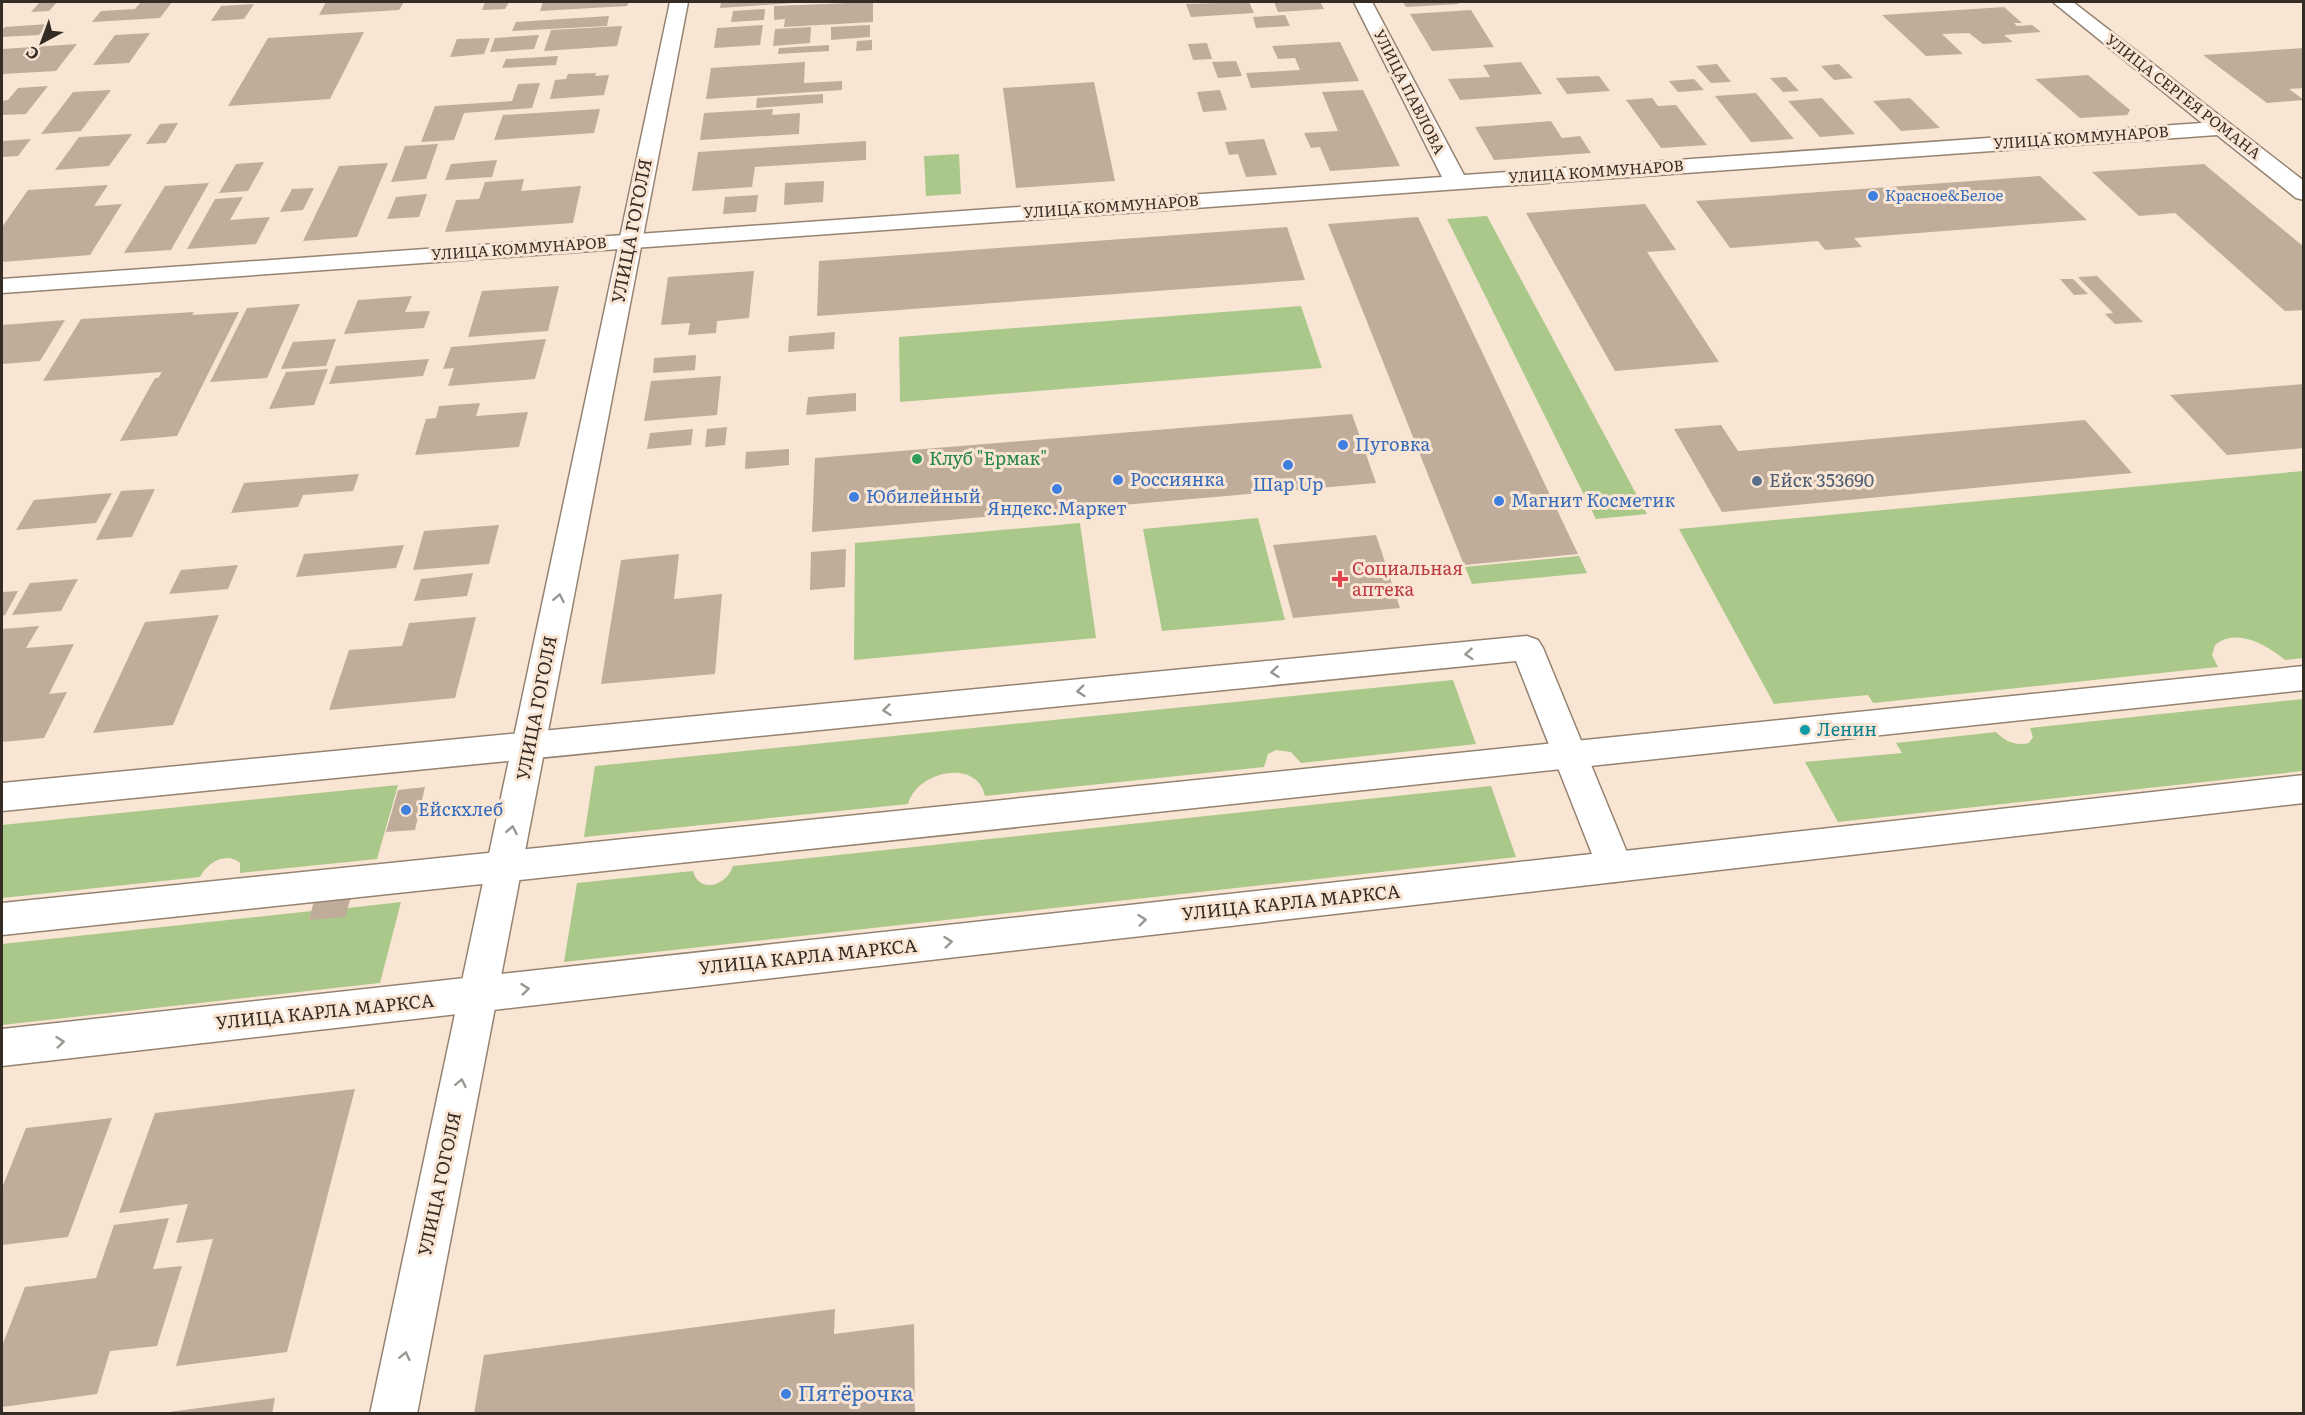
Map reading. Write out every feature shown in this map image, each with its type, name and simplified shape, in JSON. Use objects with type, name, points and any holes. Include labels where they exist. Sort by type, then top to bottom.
[{"type":"street","name":"УЛИЦА ГОГОЛЯ","points":[[393,1413],[679,2]]},
{"type":"street","name":"УЛИЦА ПАВЛОВА","points":[[1363,2],[1455,182]]},
{"type":"street","name":"УЛИЦА СЕРГЕЯ РОМАНА","points":[[2062,2],[2304,193]]},
{"type":"street","name":"УЛИЦА КОММУНАРОВ","points":[[2,286],[2221,128]]},
{"type":"street","points":[[2,797],[1527,648],[1614,867]]},
{"type":"street","points":[[2,920],[2304,678]]},
{"type":"street","name":"УЛИЦА КАРЛА МАРКСА","points":[[2,1048],[2304,789]]},
{"type":"green space","points":[[959,154],[961,194],[926,196],[924,156]]},
{"type":"green space","points":[[1487,216],[1647,514],[1596,519],[1447,219]]},
{"type":"green space","points":[[1301,306],[1322,368],[900,402],[899,337]]},
{"type":"green space","points":[[2303,471],[2303,658],[2285,660],[2251,640],[2232,638],[2215,645],[2212,655],[2218,667],[1873,703],[1868,695],[1774,704],[1679,529]]},
{"type":"green space","points":[[1258,518],[1285,620],[1162,631],[1143,529]]},
{"type":"green space","points":[[1080,523],[1096,638],[854,660],[855,543]]},
{"type":"green space","points":[[1579,556],[1587,573],[1472,584],[1465,567]]},
{"type":"green space","points":[[1453,680],[1476,744],[1301,763],[1291,752],[1276,750],[1268,754],[1264,767],[985,796],[980,784],[971,777],[959,773],[947,773],[923,783],[908,804],[584,837],[595,766]]},
{"type":"green space","points":[[2303,699],[2303,771],[1838,822],[1805,762],[1902,753],[1896,743],[1996,732],[2011,742],[2024,744],[2029,743],[2033,737],[2030,728]]},
{"type":"green space","points":[[398,785],[377,859],[240,873],[240,863],[223,858],[207,867],[200,877],[2,898],[2,825]]},
{"type":"green space","points":[[1491,786],[1516,857],[564,962],[577,883],[693,871],[701,883],[713,885],[725,878],[733,866]]},
{"type":"green space","points":[[401,902],[380,983],[2,1025],[2,944],[312,911],[309,920],[348,908]]},
{"type":"building","points":[[40,2],[57,2],[49,11],[31,12]]},
{"type":"building","points":[[141,2],[172,2],[160,18],[92,22],[101,11],[135,9]]},
{"type":"building","points":[[326,2],[404,2],[399,10],[319,15]]},
{"type":"building","points":[[485,2],[509,2],[505,9],[482,10]]},
{"type":"building","points":[[543,2],[629,2],[627,6],[540,11]]},
{"type":"building","points":[[721,2],[794,2],[794,3],[720,8]]},
{"type":"building","points":[[873,2],[873,22],[784,27],[785,19],[774,20],[774,6]]},
{"type":"building","points":[[1249,2],[1254,13],[1191,17],[1186,4]]},
{"type":"building","points":[[1274,2],[1320,2],[1324,9],[1278,12]]},
{"type":"building","points":[[1403,2],[1457,2],[1459,4],[1406,7]]},
{"type":"building","points":[[254,4],[244,19],[211,21],[221,6]]},
{"type":"building","points":[[2004,7],[2022,23],[2014,23],[2017,26],[2032,25],[2041,32],[2004,35],[2013,42],[1983,44],[1969,33],[1942,34],[1963,54],[1926,56],[1882,15]]},
{"type":"building","points":[[765,9],[764,20],[731,22],[733,11]]},
{"type":"building","points":[[1471,10],[1494,47],[1432,51],[1410,14]]},
{"type":"building","points":[[1285,15],[1290,26],[1256,28],[1253,17]]},
{"type":"building","points":[[609,16],[607,26],[512,31],[516,22]]},
{"type":"building","points":[[48,24],[39,35],[2,37],[2,30],[5,27]]},
{"type":"building","points":[[763,25],[760,45],[714,48],[717,28]]},
{"type":"building","points":[[870,25],[870,37],[831,40],[831,27]]},
{"type":"building","points":[[622,26],[617,46],[544,51],[551,30]]},
{"type":"building","points":[[811,27],[810,43],[773,46],[775,29]]},
{"type":"building","points":[[364,32],[330,99],[228,106],[268,38]]},
{"type":"building","points":[[150,33],[129,63],[93,65],[115,35]]},
{"type":"building","points":[[539,35],[534,49],[490,52],[495,38]]},
{"type":"building","points":[[490,38],[484,54],[450,57],[457,39]]},
{"type":"building","points":[[872,40],[872,50],[856,51],[857,41]]},
{"type":"building","points":[[1340,42],[1359,81],[1251,88],[1246,73],[1300,70],[1295,58],[1278,59],[1272,46]]},
{"type":"building","points":[[1207,43],[1212,59],[1193,60],[1188,44]]},
{"type":"building","points":[[77,44],[56,71],[2,74],[2,49]]},
{"type":"building","points":[[829,45],[829,51],[778,54],[779,48]]},
{"type":"building","points":[[2304,48],[2304,88],[2289,89],[2304,100],[2267,103],[2203,55]]},
{"type":"building","points":[[558,56],[556,65],[502,68],[506,59]]},
{"type":"building","points":[[1236,61],[1242,76],[1218,78],[1212,62]]},
{"type":"building","points":[[805,62],[804,83],[842,81],[842,90],[706,99],[711,68]]},
{"type":"building","points":[[1521,62],[1542,94],[1460,100],[1448,79],[1490,77],[1483,65]]},
{"type":"building","points":[[1717,64],[1731,82],[1711,83],[1696,66]]},
{"type":"building","points":[[1839,64],[1853,78],[1834,80],[1821,66]]},
{"type":"building","points":[[596,73],[595,76],[609,75],[604,95],[550,99],[555,80],[566,79],[568,74]]},
{"type":"building","points":[[2088,75],[2130,110],[2127,115],[2080,118],[2035,79]]},
{"type":"building","points":[[1599,76],[1610,91],[1567,94],[1556,78]]},
{"type":"building","points":[[1786,77],[1799,91],[1783,92],[1770,78]]},
{"type":"building","points":[[1694,79],[1704,90],[1678,92],[1669,81]]},
{"type":"building","points":[[1094,82],[1115,181],[1016,188],[1003,88]]},
{"type":"building","points":[[540,83],[532,108],[464,113],[454,140],[421,142],[435,106],[512,101],[518,84]]},
{"type":"building","points":[[48,86],[26,114],[2,115],[2,101],[8,100],[18,88]]},
{"type":"building","points":[[111,90],[81,131],[41,134],[73,92]]},
{"type":"building","points":[[1220,90],[1227,110],[1203,112],[1197,92]]},
{"type":"building","points":[[1363,90],[1400,166],[1330,171],[1320,147],[1311,148],[1304,133],[1338,131],[1322,92]]},
{"type":"building","points":[[1756,93],[1794,139],[1751,142],[1715,96]]},
{"type":"building","points":[[823,94],[823,103],[756,108],[757,98]]},
{"type":"building","points":[[1652,98],[1658,106],[1676,105],[1707,145],[1661,148],[1626,100]]},
{"type":"building","points":[[1822,98],[1855,134],[1820,137],[1788,101]]},
{"type":"building","points":[[1910,98],[1940,128],[1901,131],[1873,101]]},
{"type":"building","points":[[600,109],[594,133],[494,140],[503,115]]},
{"type":"building","points":[[773,109],[772,115],[800,113],[799,134],[700,140],[704,113]]},
{"type":"building","points":[[1551,121],[1562,138],[1580,136],[1591,153],[1494,160],[1475,127]]},
{"type":"building","points":[[178,123],[166,143],[146,144],[160,124]]},
{"type":"building","points":[[132,134],[109,166],[55,170],[79,137]]},
{"type":"building","points":[[31,139],[18,156],[2,157],[2,141]]},
{"type":"building","points":[[1264,139],[1277,175],[1246,177],[1238,154],[1229,155],[1225,142]]},
{"type":"building","points":[[866,141],[866,160],[755,167],[752,187],[692,191],[698,152]]},
{"type":"building","points":[[438,144],[426,179],[391,182],[405,146]]},
{"type":"building","points":[[497,160],[492,177],[445,180],[451,164]]},
{"type":"building","points":[[264,162],[248,191],[219,193],[236,164]]},
{"type":"building","points":[[388,163],[357,237],[303,241],[339,166]]},
{"type":"building","points":[[2204,164],[2304,247],[2304,310],[2285,311],[2175,213],[2139,216],[2092,172]]},
{"type":"building","points":[[2040,176],[2087,220],[1854,238],[1862,247],[1825,250],[1818,241],[1730,248],[1696,201]]},
{"type":"building","points":[[524,179],[521,191],[581,186],[573,223],[445,232],[456,200],[479,199],[485,182]]},
{"type":"building","points":[[824,181],[823,202],[784,205],[785,183]]},
{"type":"building","points":[[209,183],[171,250],[124,253],[165,186]]},
{"type":"building","points":[[108,185],[94,206],[122,204],[90,255],[2,262],[2,227],[28,190]]},
{"type":"building","points":[[314,188],[303,210],[280,212],[292,189]]},
{"type":"building","points":[[427,194],[419,217],[387,219],[396,197]]},
{"type":"building","points":[[758,195],[756,212],[723,214],[725,197]]},
{"type":"building","points":[[243,197],[230,220],[270,217],[256,244],[187,249],[215,199]]},
{"type":"building","points":[[1645,204],[1676,250],[1647,252],[1719,362],[1615,371],[1526,213]]},
{"type":"building","points":[[1418,217],[1578,554],[1464,565],[1328,224]]},
{"type":"building","points":[[1287,227],[1305,280],[817,316],[819,261]]},
{"type":"building","points":[[754,271],[749,318],[717,321],[716,333],[688,335],[690,323],[661,325],[668,277]]},
{"type":"building","points":[[2097,276],[2143,322],[2115,324],[2105,314],[2113,313],[2078,277]]},
{"type":"building","points":[[2060,279],[2073,279],[2088,294],[2074,295]]},
{"type":"building","points":[[559,286],[548,331],[468,337],[482,291]]},
{"type":"building","points":[[412,296],[405,312],[430,311],[424,328],[344,334],[358,300]]},
{"type":"building","points":[[300,304],[267,378],[210,382],[247,308]]},
{"type":"building","points":[[194,312],[192,315],[239,312],[177,436],[120,441],[155,378],[158,378],[162,372],[43,381],[81,319]]},
{"type":"building","points":[[65,320],[40,361],[2,364],[2,325]]},
{"type":"building","points":[[835,332],[834,349],[788,352],[789,336]]},
{"type":"building","points":[[336,339],[326,366],[281,369],[293,342]]},
{"type":"building","points":[[546,339],[535,379],[448,386],[454,368],[443,369],[451,347]]},
{"type":"building","points":[[696,355],[695,370],[653,373],[654,358]]},
{"type":"building","points":[[429,359],[423,376],[329,384],[336,366]]},
{"type":"building","points":[[328,369],[314,405],[269,409],[286,372]]},
{"type":"building","points":[[721,376],[717,415],[644,421],[651,381]]},
{"type":"building","points":[[2304,384],[2304,448],[2227,455],[2170,395]]},
{"type":"building","points":[[856,393],[856,411],[806,415],[808,397]]},
{"type":"building","points":[[480,403],[476,416],[528,412],[519,447],[415,455],[426,419],[436,418],[439,406]]},
{"type":"building","points":[[1352,414],[1376,483],[812,532],[815,458]]},
{"type":"building","points":[[2085,420],[2132,473],[1722,512],[1674,429],[1721,425],[1738,451]]},
{"type":"building","points":[[727,427],[725,445],[705,447],[707,429]]},
{"type":"building","points":[[693,429],[691,445],[647,449],[650,433]]},
{"type":"building","points":[[789,449],[789,465],[745,469],[746,452]]},
{"type":"building","points":[[359,474],[353,491],[303,495],[298,507],[231,513],[244,483]]},
{"type":"building","points":[[155,489],[132,537],[96,540],[121,491]]},
{"type":"building","points":[[112,493],[96,523],[16,530],[34,500]]},
{"type":"building","points":[[499,525],[489,564],[413,570],[424,531]]},
{"type":"building","points":[[1376,535],[1400,608],[1293,618],[1273,545]]},
{"type":"building","points":[[404,545],[396,568],[296,577],[304,554]]},
{"type":"building","points":[[846,549],[845,587],[810,590],[811,552]]},
{"type":"building","points":[[679,554],[674,599],[722,594],[715,674],[601,684],[621,560]]},
{"type":"building","points":[[238,565],[228,589],[169,594],[181,570]]},
{"type":"building","points":[[473,573],[467,596],[414,601],[421,579]]},
{"type":"building","points":[[78,579],[61,611],[12,615],[30,583]]},
{"type":"building","points":[[18,591],[5,615],[2,616],[2,592]]},
{"type":"building","points":[[219,615],[173,725],[93,733],[145,622]]},
{"type":"building","points":[[476,617],[455,698],[329,710],[349,650],[402,646],[409,623]]},
{"type":"building","points":[[39,626],[26,648],[74,644],[49,694],[67,692],[44,738],[2,742],[2,629]]},
{"type":"building","name":"Ейскхлеб","points":[[425,787],[415,830],[386,832],[398,790]]},
{"type":"building","points":[[351,897],[345,917],[309,920],[314,901]]},
{"type":"building","points":[[355,1089],[287,1352],[176,1366],[213,1239],[176,1243],[188,1204],[119,1213],[155,1113]]},
{"type":"building","points":[[112,1118],[68,1237],[2,1245],[2,1188],[26,1128]]},
{"type":"building","points":[[169,1218],[153,1269],[182,1266],[157,1346],[110,1351],[97,1394],[2,1407],[2,1346],[25,1287],[96,1278],[114,1225]]},
{"type":"building","points":[[835,1309],[834,1334],[914,1324],[915,1414],[474,1414],[484,1355]]},
{"type":"building","points":[[275,1398],[272,1414],[169,1414],[169,1412]]},
{"type":"place","name":"Красное&Белое","points":[[1873,196]]},
{"type":"place","name":"Пуговка","points":[[1343,445]]},
{"type":"place","name":"Клуб \"Ермак\"","points":[[917,459]]},
{"type":"place","name":"Шар Up","points":[[1288,465]]},
{"type":"place","name":"Россиянка","points":[[1118,480]]},
{"type":"place","name":"Ейск 353690","points":[[1757,481]]},
{"type":"place","name":"Яндекс.Маркет","points":[[1057,489]]},
{"type":"place","name":"Юбилейный","points":[[854,497]]},
{"type":"place","name":"Магнит Косметик","points":[[1499,501]]},
{"type":"place","name":"Социальная аптека","points":[[1340,579]]},
{"type":"place","name":"Ленин","points":[[1805,730]]},
{"type":"place","name":"Ейскхлеб","points":[[406,810]]},
{"type":"place","name":"Пятёрочка","points":[[786,1394]]}]
